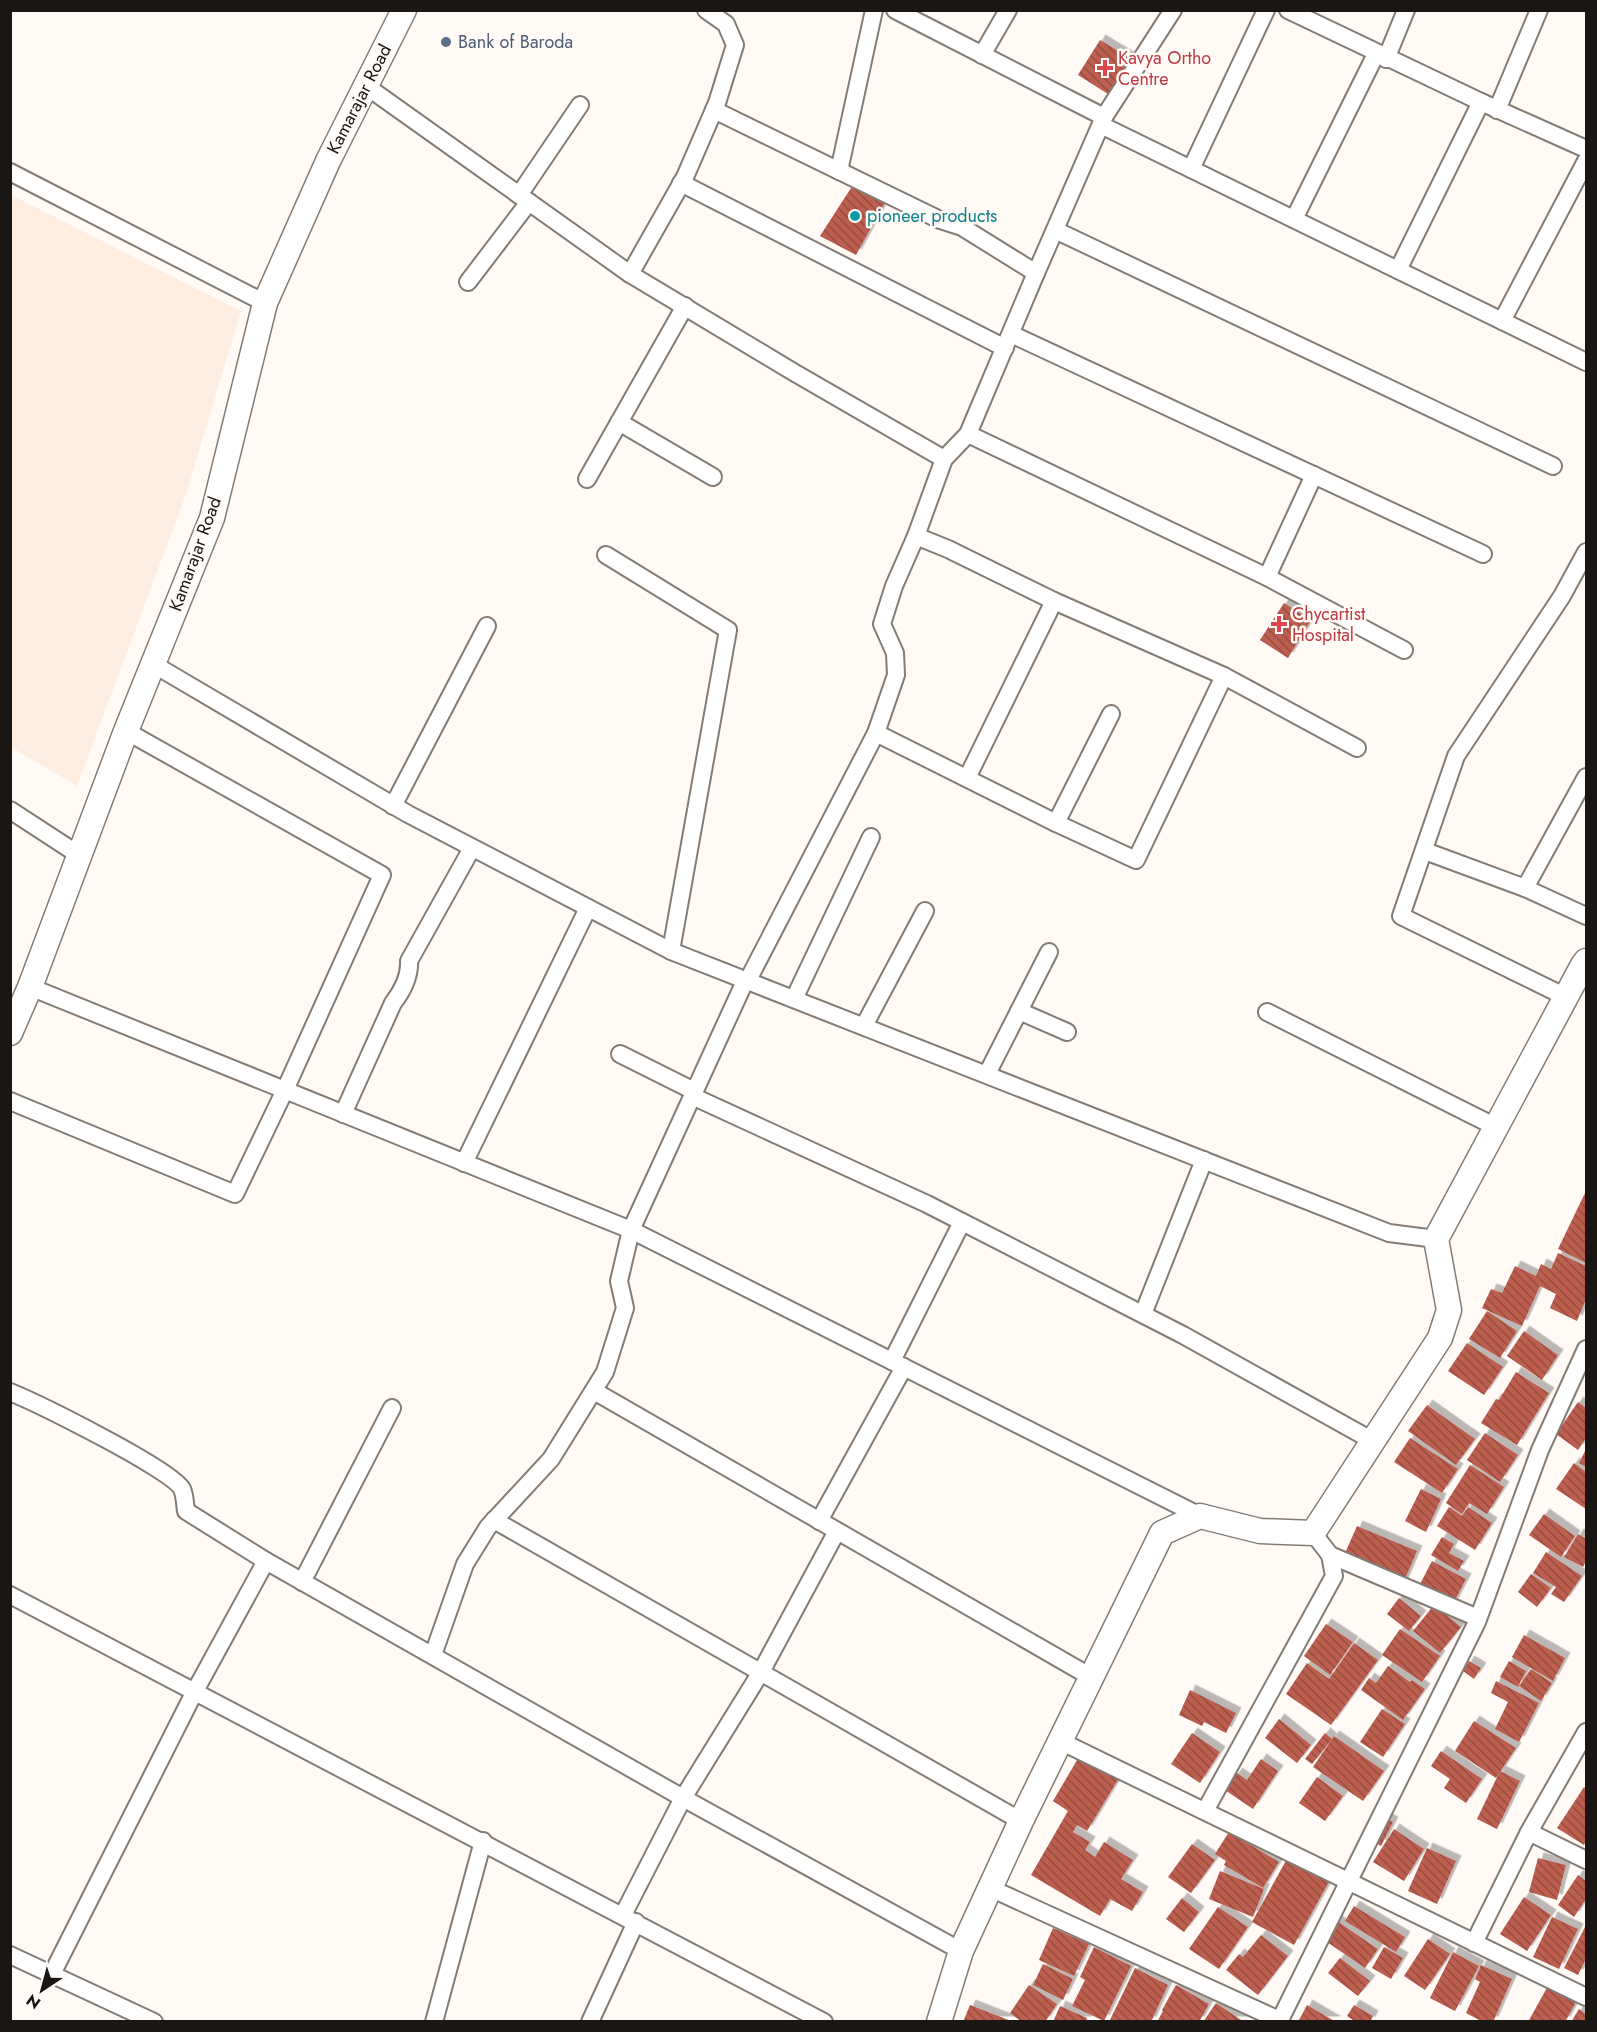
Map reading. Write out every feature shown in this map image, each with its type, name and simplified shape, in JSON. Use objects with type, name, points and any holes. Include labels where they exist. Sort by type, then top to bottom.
[{"type":"street","name":"Kamarajar Road","points":[[10,1033],[30,987],[126,731],[212,518],[265,303],[328,161],[404,10]]},
{"type":"street","points":[[630,274],[681,183],[714,110],[735,45],[726,24],[706,10]]},
{"type":"street","points":[[839,171],[874,10]]},
{"type":"street","points":[[895,10],[1191,169],[1587,362]]},
{"type":"street","points":[[982,55],[1008,10]]},
{"type":"street","points":[[434,1655],[465,1564],[488,1527],[551,1459],[605,1372],[625,1308],[619,1281],[631,1230],[747,980],[876,733],[896,675],[895,653],[882,624],[894,586],[945,459],[969,434],[1102,121],[1173,10]]},
{"type":"street","points":[[1191,169],[1266,10]]},
{"type":"street","points":[[1288,10],[1381,56],[1586,150],[1502,321]]},
{"type":"street","points":[[1294,219],[1406,10]]},
{"type":"street","points":[[1497,110],[1539,10]]},
{"type":"street","points":[[366,86],[630,274],[795,373],[945,459]]},
{"type":"street","points":[[1398,270],[1480,102]]},
{"type":"street","points":[[468,282],[524,198],[580,105]]},
{"type":"street","points":[[714,110],[940,220],[962,227],[1036,273]]},
{"type":"street","points":[[10,172],[265,303]]},
{"type":"street","points":[[681,183],[1008,341],[1314,475],[1483,554]]},
{"type":"street","points":[[1055,230],[1553,466]]},
{"type":"street","points":[[587,479],[685,306]]},
{"type":"street","points":[[619,422],[713,477]]},
{"type":"street","points":[[969,434],[1267,577],[1404,650]]},
{"type":"street","points":[[1267,577],[1314,475]]},
{"type":"street","points":[[916,536],[948,549],[1054,601],[1224,676],[1357,748]]},
{"type":"street","points":[[1566,997],[1401,916],[1456,756],[1562,596],[1587,552]]},
{"type":"street","points":[[606,555],[728,630],[671,951]]},
{"type":"street","points":[[967,778],[1054,601]]},
{"type":"street","points":[[393,806],[487,626]]},
{"type":"street","points":[[153,664],[393,806],[671,951],[1389,1233],[1436,1239]]},
{"type":"street","points":[[876,733],[1056,823],[1136,860],[1224,676]]},
{"type":"street","points":[[1056,823],[1111,714]]},
{"type":"street","points":[[10,1101],[235,1194],[285,1090],[382,875],[126,731]]},
{"type":"street","points":[[1525,888],[1587,777]]},
{"type":"street","points":[[10,810],[79,855]]},
{"type":"street","points":[[794,999],[871,837]]},
{"type":"street","points":[[343,1114],[393,1003],[401,993],[409,972],[409,961],[472,848]]},
{"type":"street","points":[[1425,851],[1525,888],[1587,916]]},
{"type":"street","points":[[464,1163],[588,908]]},
{"type":"street","points":[[864,1026],[925,911]]},
{"type":"street","points":[[987,1074],[1049,952]]},
{"type":"street","points":[[1313,1533],[1440,1338],[1449,1310],[1436,1239],[1587,961]]},
{"type":"street","points":[[30,987],[631,1230],[1200,1516],[1260,1531],[1313,1533]]},
{"type":"street","points":[[1019,1011],[1067,1032]]},
{"type":"street","points":[[1267,1012],[1496,1127]]},
{"type":"street","points":[[620,1054],[693,1094],[962,1222],[1143,1314],[1373,1441]]},
{"type":"street","points":[[1143,1314],[1204,1160]]},
{"type":"street","points":[[819,1521],[898,1364],[962,1222]]},
{"type":"street","points":[[990,1888],[1279,2021],[1478,1618],[1540,1450],[1587,1349]]},
{"type":"street","points":[[594,1391],[1091,1677]]},
{"type":"street","points":[[10,1392],[36,1403],[162,1470],[182,1488],[186,1511],[266,1561],[683,1798],[961,1951]]},
{"type":"street","points":[[302,1582],[392,1408]]},
{"type":"street","points":[[939,2022],[961,1951],[1021,1821],[1162,1533],[1200,1516]]},
{"type":"street","points":[[494,1520],[1021,1821]]},
{"type":"street","points":[[590,2022],[630,1919],[683,1798],[761,1672],[837,1531]]},
{"type":"street","points":[[1205,1812],[1334,1576],[1330,1555],[1313,1533]]},
{"type":"street","points":[[1330,1555],[1478,1618]]},
{"type":"street","points":[[52,1974],[195,1691],[266,1561]]},
{"type":"street","points":[[10,1595],[483,1841],[824,2022]]},
{"type":"street","points":[[1474,1942],[1529,1832],[1587,1732]]},
{"type":"street","points":[[1060,1741],[1587,1997]]},
{"type":"street","points":[[1529,1832],[1587,1860]]},
{"type":"street","points":[[434,2022],[483,1841]]},
{"type":"street","points":[[10,1954],[154,2022]]},
{"type":"shaded area","points":[[11,195],[241,311],[186,494],[77,786],[11,747]]},
{"type":"building","points":[[1100,40],[1130,58],[1108,94],[1078,75]]},
{"type":"building","name":"pioneer products","points":[[851,188],[889,195],[856,255],[820,236]]},
{"type":"building","points":[[1284,603],[1311,620],[1288,658],[1260,640]]},
{"type":"building","points":[[1586,1191],[1586,1263],[1558,1249]]},
{"type":"building","points":[[1558,1253],[1586,1266],[1586,1299],[1577,1321],[1550,1308],[1556,1294],[1540,1286],[1522,1326],[1482,1308],[1491,1289],[1502,1293],[1515,1266],[1536,1276],[1541,1264],[1551,1269]]},
{"type":"building","points":[[1487,1311],[1517,1331],[1500,1358],[1469,1339]]},
{"type":"building","points":[[1524,1331],[1558,1355],[1542,1380],[1507,1356]]},
{"type":"building","points":[[1467,1343],[1503,1367],[1484,1395],[1448,1371]]},
{"type":"building","points":[[1516,1372],[1549,1393],[1517,1445],[1481,1423],[1496,1399],[1499,1400]]},
{"type":"building","points":[[1578,1402],[1586,1408],[1586,1438],[1578,1450],[1556,1434]]},
{"type":"building","points":[[1427,1405],[1475,1439],[1456,1465],[1408,1431]]},
{"type":"building","points":[[1485,1433],[1518,1455],[1500,1482],[1467,1460]]},
{"type":"building","points":[[1410,1438],[1458,1469],[1442,1493],[1394,1462]]},
{"type":"building","points":[[1586,1449],[1586,1467],[1579,1463]]},
{"type":"building","points":[[1574,1463],[1586,1472],[1586,1509],[1556,1489]]},
{"type":"building","points":[[1470,1465],[1504,1487],[1487,1514],[1469,1503],[1462,1514],[1446,1503]]},
{"type":"building","points":[[1421,1489],[1441,1499],[1426,1532],[1405,1521]]},
{"type":"building","points":[[1449,1507],[1462,1516],[1468,1507],[1492,1523],[1475,1550],[1437,1526]]},
{"type":"building","points":[[1544,1514],[1575,1536],[1561,1557],[1529,1535]]},
{"type":"building","points":[[1357,1526],[1417,1551],[1402,1586],[1342,1560]]},
{"type":"building","points":[[1578,1534],[1586,1539],[1586,1561],[1583,1567],[1564,1557]]},
{"type":"building","points":[[1442,1537],[1454,1544],[1449,1553],[1464,1561],[1458,1571],[1431,1555]]},
{"type":"building","points":[[1546,1552],[1582,1576],[1564,1602],[1551,1594],[1556,1587],[1533,1573]]},
{"type":"building","points":[[1432,1561],[1466,1579],[1453,1604],[1419,1586]]},
{"type":"building","points":[[1531,1574],[1551,1588],[1537,1607],[1518,1592]]},
{"type":"building","points":[[1399,1598],[1421,1616],[1409,1631],[1387,1614]]},
{"type":"building","points":[[1434,1605],[1461,1627],[1440,1653],[1413,1631]]},
{"type":"building","points":[[1326,1624],[1353,1642],[1330,1675],[1304,1656]]},
{"type":"building","points":[[1400,1629],[1440,1656],[1422,1682],[1382,1655]]},
{"type":"building","points":[[1524,1635],[1565,1658],[1553,1681],[1512,1657]]},
{"type":"building","points":[[1354,1643],[1378,1660],[1331,1725],[1286,1694],[1307,1663],[1329,1679]]},
{"type":"building","points":[[1469,1661],[1481,1668],[1474,1679],[1463,1671]]},
{"type":"building","points":[[1509,1661],[1526,1671],[1518,1687],[1500,1677]]},
{"type":"building","points":[[1388,1666],[1410,1682],[1412,1680],[1425,1689],[1403,1720],[1361,1690],[1369,1678],[1376,1683]]},
{"type":"building","points":[[1531,1669],[1552,1683],[1541,1701],[1519,1686]]},
{"type":"building","points":[[1496,1681],[1539,1703],[1519,1742],[1495,1729],[1508,1702],[1491,1693]]},
{"type":"building","points":[[1190,1690],[1236,1713],[1226,1733],[1204,1722],[1202,1726],[1179,1715]]},
{"type":"building","points":[[1382,1709],[1405,1724],[1383,1757],[1360,1742]]},
{"type":"building","points":[[1279,1719],[1311,1745],[1297,1763],[1265,1738]]},
{"type":"building","points":[[1474,1721],[1516,1748],[1496,1778],[1455,1751]]},
{"type":"building","points":[[1192,1733],[1220,1752],[1200,1783],[1171,1764]]},
{"type":"building","points":[[1325,1733],[1332,1739],[1312,1764],[1305,1759]]},
{"type":"building","points":[[1334,1736],[1384,1771],[1363,1801],[1313,1767]]},
{"type":"building","points":[[1441,1751],[1482,1779],[1466,1803],[1444,1788],[1450,1779],[1431,1766]]},
{"type":"building","points":[[1080,1755],[1119,1778],[1087,1831],[1077,1825],[1073,1832],[1090,1842],[1085,1850],[1095,1857],[1104,1842],[1133,1860],[1121,1879],[1143,1892],[1132,1911],[1110,1899],[1100,1916],[1031,1875],[1068,1811],[1053,1801]]},
{"type":"building","points":[[1261,1759],[1278,1771],[1253,1809],[1225,1790],[1237,1773],[1247,1780]]},
{"type":"building","points":[[1500,1771],[1520,1781],[1497,1829],[1477,1819]]},
{"type":"building","points":[[1317,1777],[1343,1796],[1325,1821],[1299,1803]]},
{"type":"building","points":[[1584,1787],[1586,1789],[1586,1841],[1584,1845],[1557,1828]]},
{"type":"building","points":[[1383,1817],[1393,1822],[1381,1846],[1371,1840]]},
{"type":"building","points":[[1394,1829],[1424,1849],[1404,1881],[1373,1862]]},
{"type":"building","points":[[1229,1832],[1279,1862],[1263,1888],[1224,1865],[1226,1861],[1215,1854]]},
{"type":"building","points":[[1192,1844],[1215,1860],[1191,1893],[1168,1877]]},
{"type":"building","points":[[1427,1848],[1456,1861],[1437,1904],[1408,1891]]},
{"type":"building","points":[[1288,1857],[1330,1880],[1294,1945],[1252,1922]]},
{"type":"building","points":[[1538,1858],[1566,1865],[1557,1900],[1529,1892]]},
{"type":"building","points":[[1220,1871],[1264,1889],[1253,1917],[1209,1899]]},
{"type":"building","points":[[1578,1875],[1586,1881],[1586,1899],[1574,1917],[1558,1905]]},
{"type":"building","points":[[1524,1897],[1551,1915],[1527,1951],[1500,1934]]},
{"type":"building","points":[[1182,1898],[1199,1912],[1184,1932],[1166,1919]]},
{"type":"building","points":[[1354,1906],[1405,1937],[1396,1952],[1345,1921]]},
{"type":"building","points":[[1218,1907],[1248,1927],[1219,1969],[1189,1949]]},
{"type":"building","points":[[1552,1917],[1578,1929],[1559,1969],[1533,1957]]},
{"type":"building","points":[[1337,1921],[1378,1949],[1365,1968],[1324,1940]]},
{"type":"building","points":[[1586,1925],[1586,1959],[1578,1975],[1564,1968]]},
{"type":"building","points":[[1053,1928],[1089,1944],[1074,1976],[1039,1960]]},
{"type":"building","points":[[1261,1935],[1288,1956],[1258,1995],[1226,1970],[1239,1954],[1243,1957]]},
{"type":"building","points":[[1428,1939],[1450,1954],[1425,1990],[1404,1976]]},
{"type":"building","points":[[1094,1947],[1131,1966],[1104,2021],[1072,2006],[1085,1980],[1080,1977]]},
{"type":"building","points":[[1384,1947],[1403,1958],[1391,1979],[1372,1968]]},
{"type":"building","points":[[1453,1952],[1479,1966],[1455,2011],[1430,1998]]},
{"type":"building","points":[[1340,1958],[1370,1981],[1358,1996],[1328,1973]]},
{"type":"building","points":[[1043,1964],[1073,1979],[1063,2000],[1033,1985]]},
{"type":"building","points":[[1481,1965],[1512,1979],[1493,2022],[1483,2022],[1466,2013],[1480,1982],[1475,1979]]},
{"type":"building","points":[[1135,1968],[1168,1985],[1151,2022],[1113,2022],[1110,2020]]},
{"type":"building","points":[[1029,1985],[1057,2004],[1045,2022],[1022,2022],[1010,2013]]},
{"type":"building","points":[[1176,1985],[1209,2004],[1199,2022],[1157,2022]]},
{"type":"building","points":[[1548,1986],[1576,2002],[1565,2022],[1528,2022]]},
{"type":"building","points":[[1216,2003],[1244,2022],[1203,2022]]},
{"type":"building","points":[[970,2005],[1011,2021],[1011,2022],[963,2022]]},
{"type":"building","points":[[1307,2005],[1336,2022],[1298,2022]]},
{"type":"building","points":[[1354,2005],[1373,2016],[1370,2022],[1356,2022],[1347,2016]]},
{"type":"building","points":[[1060,2006],[1087,2018],[1086,2022],[1053,2022]]},
{"type":"building","points":[[1579,2009],[1586,2014],[1586,2022],[1571,2022]]},
{"type":"place","name":"Bank of Baroda","points":[[446,42]]},
{"type":"place","name":"Kavya Ortho Centre","points":[[1105,68]]},
{"type":"place","name":"pioneer products","points":[[855,216]]},
{"type":"place","name":"Chycartist Hospital","points":[[1279,624]]}]
